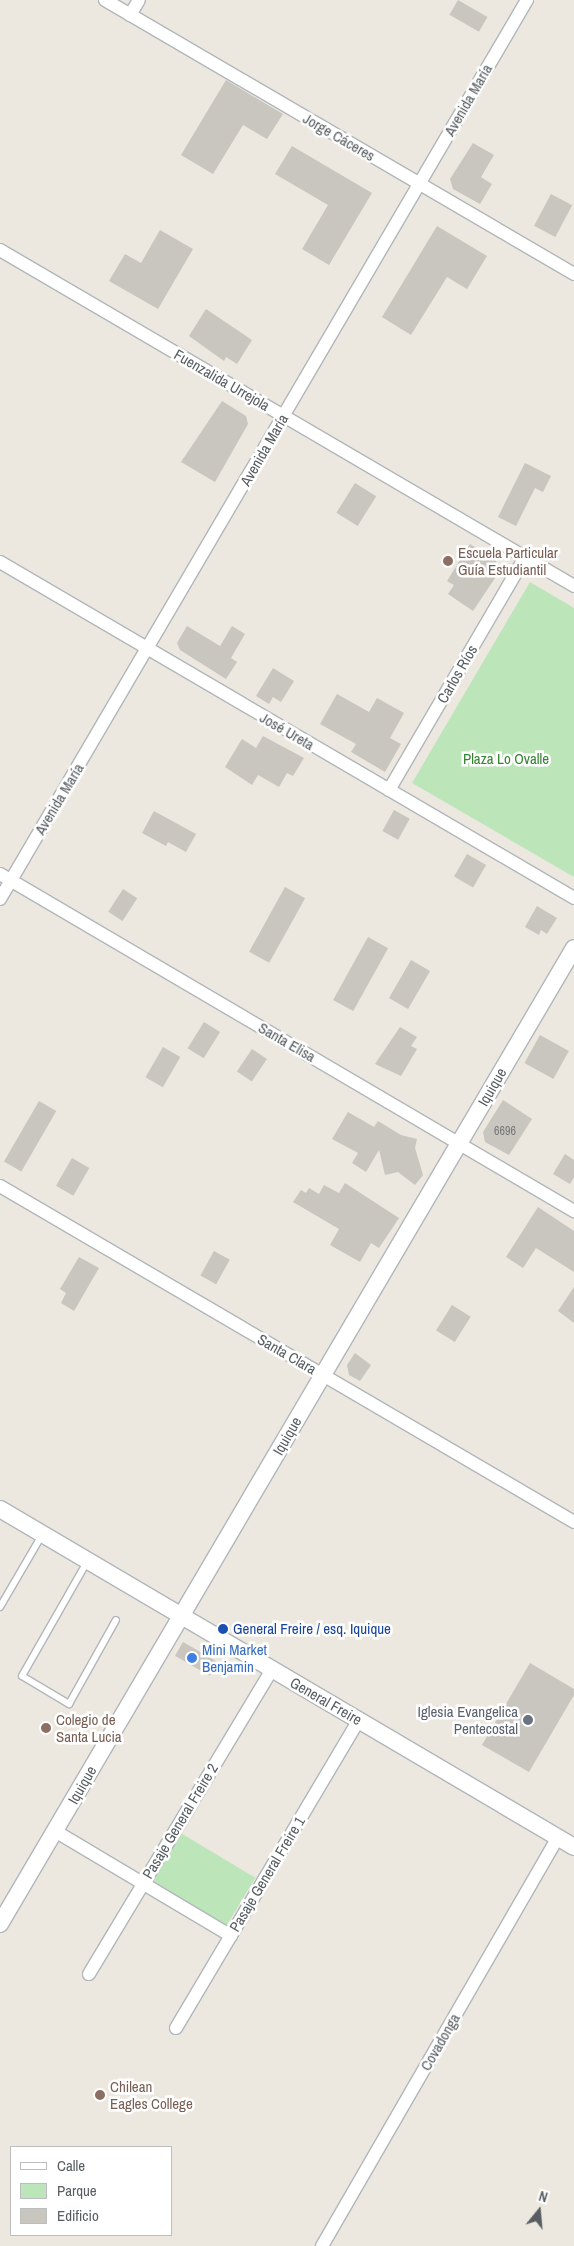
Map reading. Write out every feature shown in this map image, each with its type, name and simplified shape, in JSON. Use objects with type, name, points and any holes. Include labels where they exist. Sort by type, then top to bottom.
[{"type":"street","name":"Jorge Cáceres","points":[[105,0],[574,274]]},
{"type":"street","points":[[130,15],[139,0]]},
{"type":"street","name":"Avenida María","points":[[0,898],[5,877],[147,650],[527,0]]},
{"type":"street","name":"Fuenzalida Urrejola","points":[[0,250],[574,586]]},
{"type":"street","name":"Carlos Ríos","points":[[389,790],[525,557]]},
{"type":"street","name":"José Ureta","points":[[0,562],[147,650],[574,898]]},
{"type":"street","name":"Santa Elisa","points":[[5,877],[574,1210]]},
{"type":"street","name":"Iquique","points":[[0,1924],[574,948]]},
{"type":"street","name":"Santa Clara","points":[[0,1186],[574,1522]]},
{"type":"street","name":"General Freire","points":[[0,1509],[574,1847]]},
{"type":"street","name":"Pasaje General Freire 2","points":[[89,1974],[272,1669]]},
{"type":"street","name":"Pasaje General Freire 1","points":[[176,2028],[359,1720]]},
{"type":"street","points":[[55,1831],[231,1936]]},
{"type":"street","name":"Covadonga","points":[[322,2246],[558,1837]]},
{"type":"lane","points":[[0,1607],[42,1534]]},
{"type":"lane","points":[[88,1561],[22,1676],[69,1704],[116,1620]]},
{"type":"green space","name":"Plaza Lo Ovalle","points":[[530,582],[574,608],[574,877],[412,783]]},
{"type":"green space","points":[[179,1832],[255,1878],[225,1928],[149,1882]]},
{"type":"building","points":[[458,0],[487,17],[479,32],[450,15]]},
{"type":"building","points":[[226,80],[283,114],[267,139],[243,125],[213,174],[181,155]]},
{"type":"building","points":[[473,143],[494,155],[481,177],[492,184],[480,204],[453,189],[450,179]]},
{"type":"building","points":[[292,146],[372,193],[329,265],[302,249],[328,205],[275,174]]},
{"type":"building","points":[[551,194],[572,205],[555,237],[534,226]]},
{"type":"building","points":[[437,226],[487,256],[467,289],[447,277],[411,335],[382,317]]},
{"type":"building","points":[[160,230],[193,249],[158,309],[109,281],[125,254],[141,263]]},
{"type":"building","points":[[206,309],[252,340],[237,364],[226,357],[224,361],[189,336]]},
{"type":"building","points":[[222,401],[246,416],[248,424],[215,482],[181,462]]},
{"type":"building","points":[[525,463],[551,476],[543,492],[535,488],[516,526],[498,517]]},
{"type":"building","points":[[355,483],[376,496],[358,526],[336,513]]},
{"type":"building","points":[[470,544],[496,560],[499,572],[473,611],[448,594],[454,585],[447,581]]},
{"type":"building","points":[[187,626],[220,646],[232,626],[245,634],[231,658],[237,662],[226,679],[180,650],[177,643]]},
{"type":"building","points":[[273,668],[294,681],[281,702],[273,697],[269,704],[256,696]]},
{"type":"building","points":[[337,694],[369,712],[377,698],[404,713],[390,738],[401,744],[385,772],[351,752],[356,744],[320,724]]},
{"type":"building","points":[[263,736],[304,758],[293,776],[287,773],[279,787],[258,775],[252,785],[225,767],[242,739],[256,748]]},
{"type":"building","points":[[394,810],[410,819],[398,840],[382,831]]},
{"type":"building","points":[[154,811],[196,834],[186,852],[168,842],[166,846],[142,833]]},
{"type":"building","points":[[467,854],[486,865],[473,888],[454,877]]},
{"type":"building","points":[[285,887],[305,898],[269,963],[249,952]]},
{"type":"building","points":[[123,889],[137,898],[123,921],[108,912]]},
{"type":"building","points":[[537,906],[557,918],[547,934],[541,930],[539,935],[525,927]]},
{"type":"building","points":[[368,937],[388,948],[353,1011],[333,1000]]},
{"type":"building","points":[[411,960],[430,971],[408,1009],[389,998]]},
{"type":"building","points":[[204,1022],[220,1032],[204,1058],[188,1048]]},
{"type":"building","points":[[400,1027],[417,1037],[411,1046],[417,1049],[401,1076],[375,1064]]},
{"type":"building","points":[[540,1035],[569,1051],[553,1079],[524,1063]]},
{"type":"building","points":[[163,1047],[180,1057],[163,1087],[146,1077]]},
{"type":"building","points":[[252,1049],[267,1059],[252,1081],[237,1071]]},
{"type":"building","points":[[503,1100],[532,1119],[509,1155],[485,1142],[483,1132]]},
{"type":"building","points":[[39,1101],[56,1111],[21,1172],[4,1162]]},
{"type":"building","points":[[348,1112],[374,1127],[378,1121],[401,1135],[417,1139],[415,1148],[423,1175],[415,1185],[398,1172],[385,1175],[379,1150],[366,1172],[352,1163],[358,1153],[332,1139]]},
{"type":"building","points":[[565,1154],[574,1160],[574,1177],[570,1184],[553,1174]]},
{"type":"building","points":[[72,1158],[89,1168],[73,1196],[56,1186]]},
{"type":"building","points":[[345,1183],[399,1218],[379,1248],[371,1243],[360,1262],[330,1245],[339,1229],[293,1202],[301,1190],[306,1193],[309,1188],[319,1194],[324,1185],[339,1193]]},
{"type":"building","points":[[538,1207],[574,1231],[574,1272],[536,1248],[523,1268],[506,1257]]},
{"type":"building","points":[[214,1251],[230,1260],[216,1284],[200,1275]]},
{"type":"building","points":[[79,1257],[99,1268],[74,1311],[61,1303],[66,1293],[60,1289]]},
{"type":"building","points":[[574,1287],[574,1323],[558,1311]]},
{"type":"building","points":[[452,1305],[471,1317],[455,1342],[436,1330]]},
{"type":"building","points":[[355,1353],[371,1365],[360,1381],[349,1375],[347,1365]]},
{"type":"building","points":[[183,1642],[218,1662],[210,1676],[175,1656]]},
{"type":"building","name":"Iglesia Evangelica Pentecostal","points":[[530,1663],[574,1689],[574,1695],[529,1772],[482,1745]]},
{"type":"place","name":"Escuela Particular Guía Estudiantil","points":[[448,561]]},
{"type":"place","name":"General Freire / esq. Iquique","points":[[223,1629]]},
{"type":"place","name":"Mini Market Benjamin","points":[[192,1658]]},
{"type":"place","name":"Iglesia Evangelica Pentecostal","points":[[528,1720]]},
{"type":"place","name":"Colegio de Santa Lucia","points":[[46,1728]]},
{"type":"place","name":"Chilean Eagles College","points":[[100,2095]]}]
